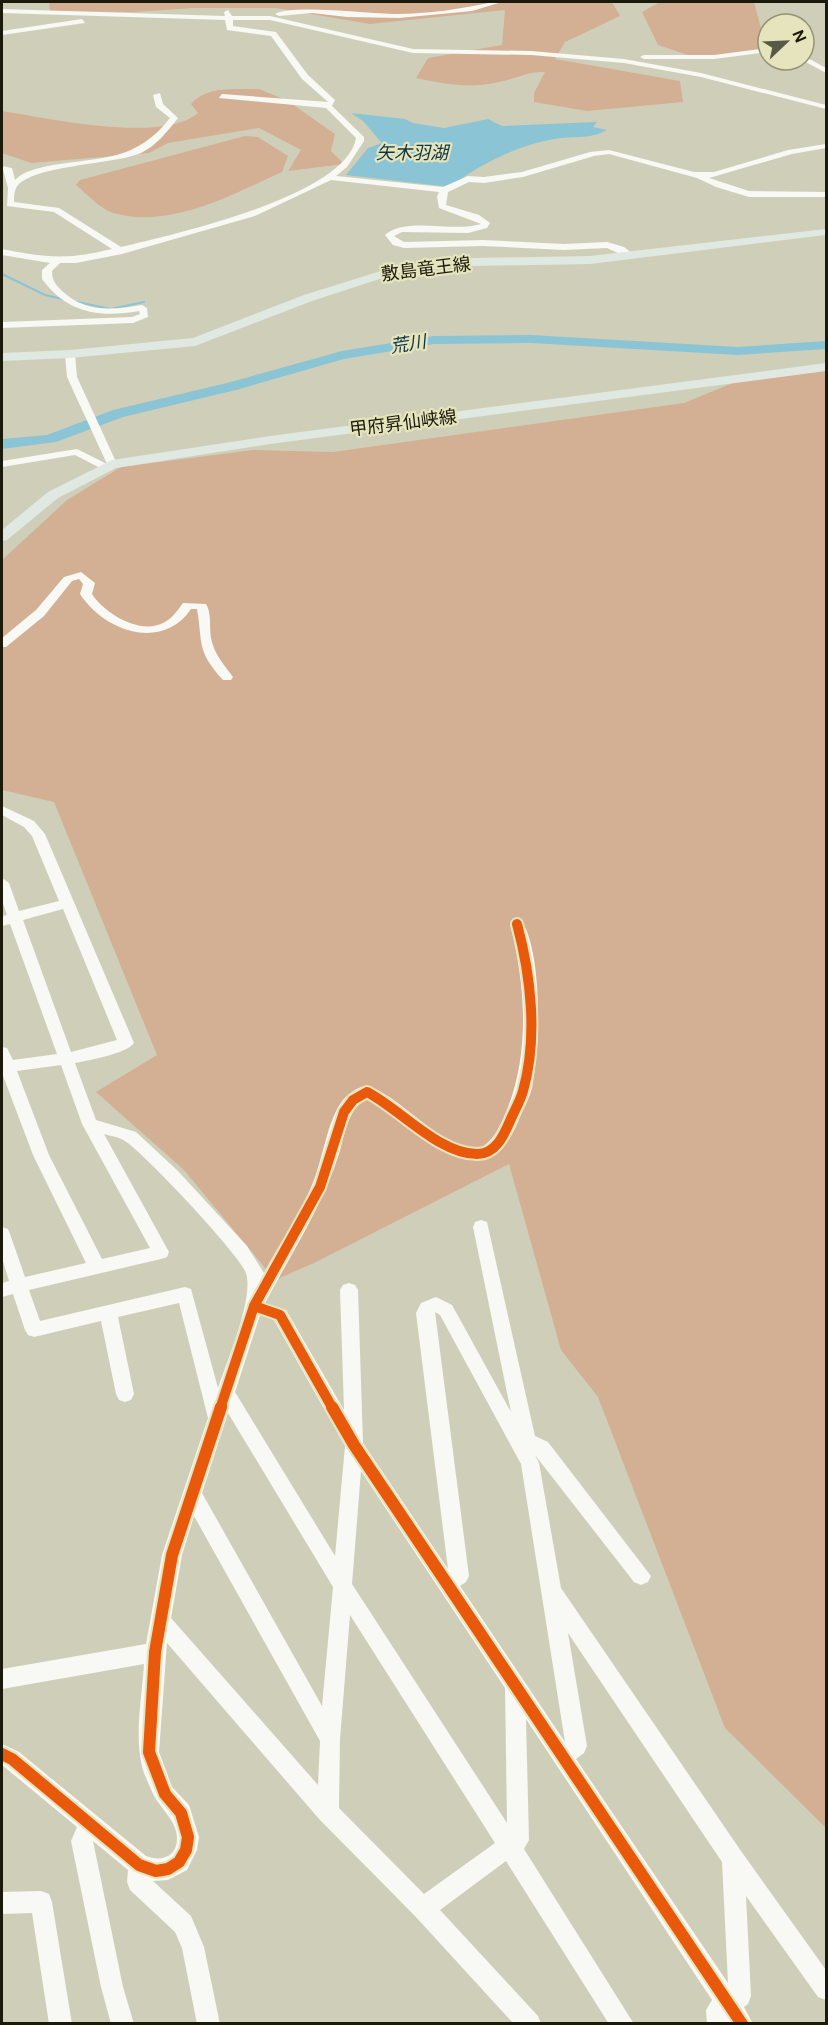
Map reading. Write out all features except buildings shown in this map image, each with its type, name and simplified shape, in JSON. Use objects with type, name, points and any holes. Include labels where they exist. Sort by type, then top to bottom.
[{"type":"main road","name":"敷島竜王線","points":[[2,357],[70,354],[195,342],[308,297],[400,269],[473,262],[631,256],[826,232]]},
{"type":"main road","name":"甲府昇仙峡線","points":[[2,535],[53,495],[108,462],[826,368]]},
{"type":"street","points":[[245,9],[281,14],[312,11],[347,15],[393,16],[472,9],[499,2]]},
{"type":"street","points":[[236,8],[228,11],[227,18],[230,28],[273,34],[300,70],[332,102],[328,106]]},
{"type":"street","points":[[2,11],[279,19],[366,42],[412,51],[531,53],[599,58],[701,75],[826,107]]},
{"type":"street","points":[[2,33],[91,19],[98,14]]},
{"type":"street","points":[[599,58],[606,56],[714,57],[756,52]]},
{"type":"street","points":[[12,188],[18,180],[36,173],[113,160],[153,143],[168,129],[174,118],[159,105],[157,95]]},
{"type":"street","points":[[2,252],[57,261],[85,259],[122,251],[252,214],[331,178],[355,152],[360,141],[360,137],[328,106],[222,96]]},
{"type":"street","points":[[699,176],[722,174],[791,152],[826,146]]},
{"type":"street","points":[[331,178],[444,190],[468,179],[483,180],[523,174],[604,152],[630,156],[699,176],[732,192],[748,196],[826,195]]},
{"type":"street","points":[[2,168],[9,170],[12,188],[10,204],[56,210],[122,251]]},
{"type":"street","points":[[444,190],[441,197],[442,206],[457,215],[481,218],[486,223],[484,226],[468,230],[400,229],[392,231],[390,238],[404,245],[483,243],[564,247],[607,245],[621,249],[631,256]]},
{"type":"street","points":[[2,325],[133,320],[145,315],[142,308],[108,313],[66,301],[47,279],[47,270],[57,261]]},
{"type":"street","points":[[70,354],[72,377],[108,462]]},
{"type":"street","points":[[2,464],[77,452],[108,462]]},
{"type":"street","points":[[2,644],[39,613],[68,579],[81,575],[89,584],[86,594],[91,606],[129,626],[147,630],[167,627],[180,618],[187,605],[202,606],[205,611],[205,644],[227,677]]},
{"type":"street","points":[[2,810],[28,824],[38,834],[65,904],[126,1043],[109,1051],[66,1060],[3,1062],[41,1155],[97,1267]]},
{"type":"street","points":[[2,883],[8,919],[90,1124],[161,1252],[2,1290]]},
{"type":"street","points":[[8,919],[65,904]]},
{"type":"street","points":[[2,1754],[12,1759],[139,1865],[156,1871],[168,1869],[182,1856],[188,1837],[181,1813],[165,1794],[154,1773],[149,1752],[159,1619],[172,1555],[254,1306],[320,1187],[344,1112],[348,1102],[356,1096],[367,1092],[380,1097],[443,1142],[465,1153],[478,1155],[490,1151],[504,1135],[524,1089],[530,1027],[528,975],[517,924]]},
{"type":"street","points":[[90,1124],[130,1136],[145,1148],[241,1251],[255,1273],[254,1306]]},
{"type":"street","points":[[481,1227],[531,1463],[577,1746],[562,1756]]},
{"type":"street","points":[[2,1234],[34,1330],[185,1294],[216,1416]]},
{"type":"street","points":[[328,1812],[330,1739],[354,1445],[350,1290]]},
{"type":"street","points":[[446,1584],[459,1576],[425,1313],[427,1308],[436,1304],[446,1310],[531,1463]]},
{"type":"street","points":[[254,1306],[280,1314],[354,1445],[742,2024]]},
{"type":"street","points":[[108,1313],[125,1394]]},
{"type":"street","points":[[225,1392],[342,1585],[623,2024]]},
{"type":"street","points":[[526,1441],[541,1448],[641,1576]]},
{"type":"street","points":[[192,1494],[330,1739]]},
{"type":"street","points":[[551,1590],[733,1859],[826,1989]]},
{"type":"street","points":[[159,1619],[328,1812],[423,1908],[530,2024]]},
{"type":"street","points":[[2,1679],[155,1652]]},
{"type":"street","points":[[423,1908],[518,1840],[515,1686]]},
{"type":"street","points":[[90,1824],[82,1841],[112,1987],[123,2024]]},
{"type":"street","points":[[719,2024],[717,2010],[740,1996],[733,1859]]},
{"type":"street","points":[[139,1865],[138,1882],[183,1924],[193,1947],[209,2024]]},
{"type":"street","points":[[2,1903],[41,1902],[61,2024]]},
{"type":"shaded area","points":[[49,2],[612,2],[620,16],[565,42],[555,59],[680,81],[683,102],[587,111],[534,102],[534,93],[545,72],[478,85],[447,84],[416,78],[428,58],[502,45],[505,10],[370,24],[276,8],[194,8],[134,12],[50,11]]},
{"type":"shaded area","points":[[660,2],[754,2],[757,12],[756,52],[691,56],[658,45],[642,12]]},
{"type":"shaded area","points":[[259,89],[288,101],[335,134],[331,151],[344,164],[288,171],[301,150],[259,128],[168,143],[149,153],[31,163],[2,153],[2,111],[103,126],[159,127],[181,122],[198,113],[191,104],[206,94],[223,90]]},
{"type":"shaded area","points":[[245,136],[258,137],[288,156],[282,172],[200,207],[157,217],[135,217],[108,211],[76,185],[80,180]]},
{"type":"shaded area","points":[[826,370],[826,1828],[725,1728],[598,1397],[561,1350],[509,1164],[314,1263],[275,1280],[184,1170],[96,1092],[157,1055],[54,802],[2,790],[2,560],[67,500],[121,467],[253,450],[333,452],[684,403],[740,380]]},
{"type":"water","name":"矢木羽湖","points":[[351,113],[405,119],[413,123],[444,128],[488,119],[502,126],[597,122],[593,127],[607,130],[590,136],[561,138],[517,149],[488,162],[450,187],[346,175],[368,148],[382,143],[363,121]]},
{"type":"waterway","points":[[2,274],[45,295],[67,300]]},
{"type":"waterway","points":[[77,302],[111,309],[144,302]]},
{"type":"waterway","name":"荒川","points":[[2,444],[50,439],[118,413],[231,387],[342,355],[434,340],[531,339],[738,351],[826,345]]},
{"type":"cycle path","points":[[2,1754],[12,1759],[139,1865],[156,1871],[168,1869],[179,1862],[186,1850],[188,1837],[181,1813],[165,1794],[155,1773],[149,1752],[155,1652],[172,1555],[254,1306],[320,1187],[344,1112],[356,1098],[367,1092],[380,1098],[436,1139],[464,1152],[477,1154],[489,1151],[502,1138],[523,1091],[529,1046],[530,1004],[526,963],[517,924]]},
{"type":"cycle path","points":[[254,1306],[280,1315],[354,1445],[742,2024]]}]
